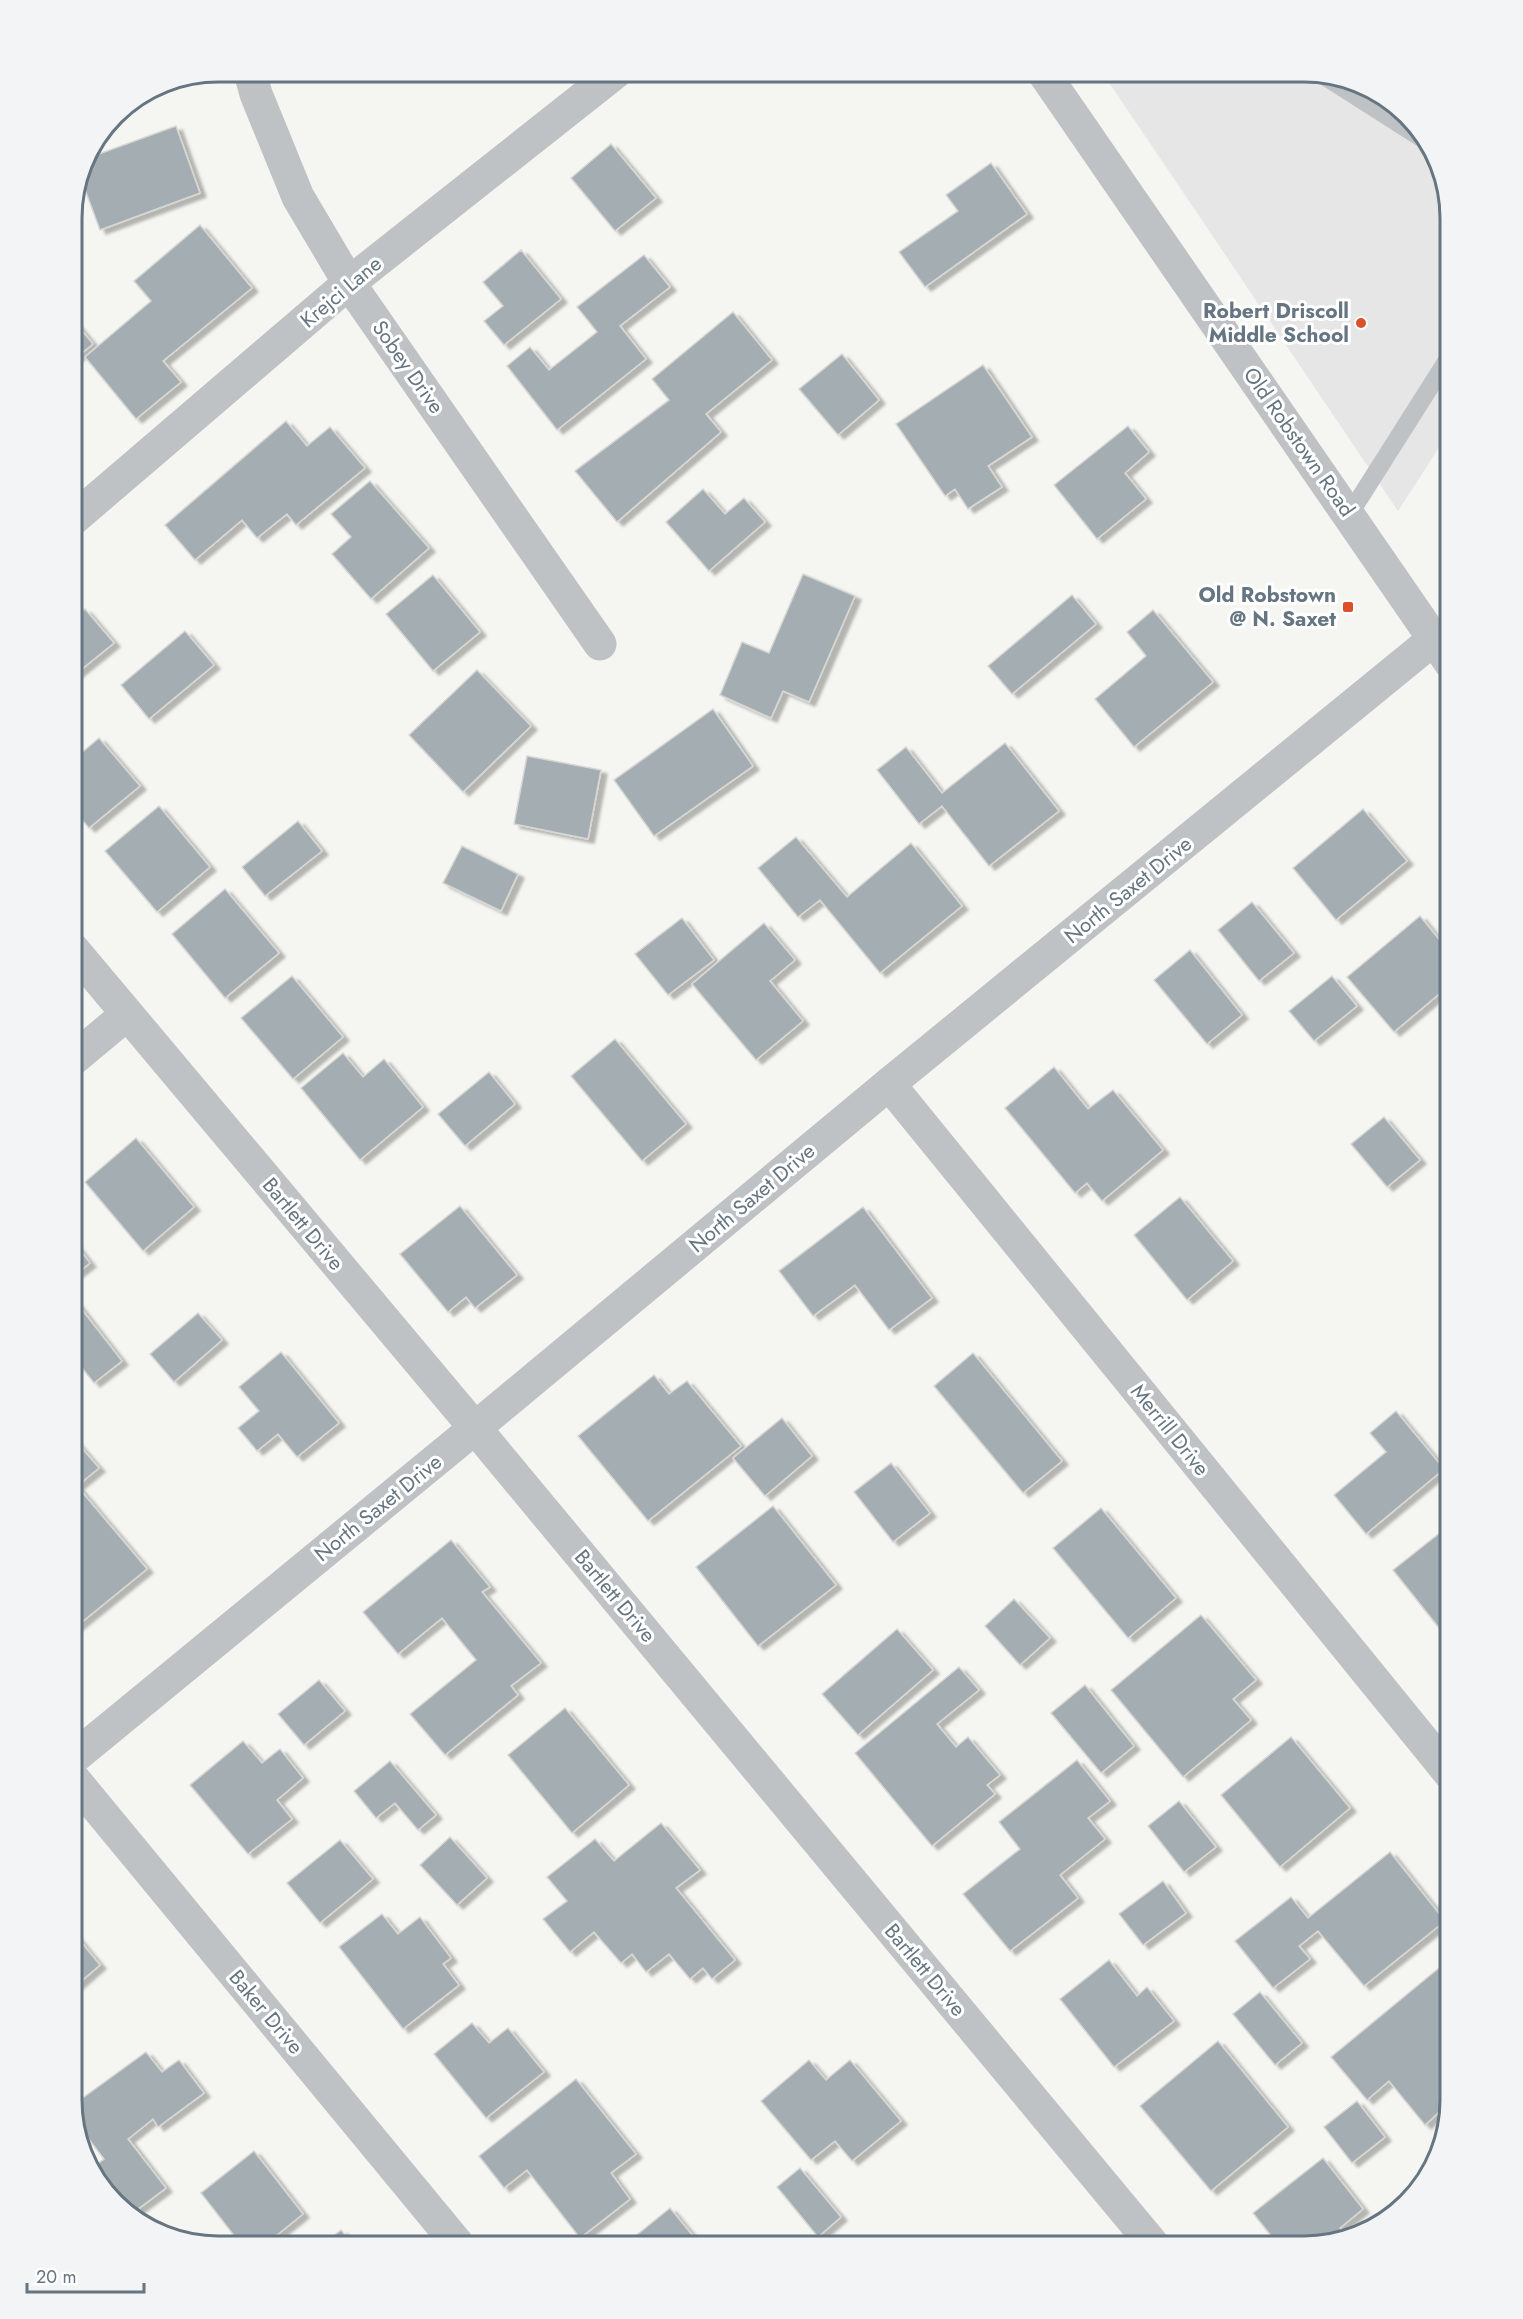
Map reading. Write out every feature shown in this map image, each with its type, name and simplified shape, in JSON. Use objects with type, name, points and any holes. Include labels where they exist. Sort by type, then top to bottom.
[{"type":"street","name":"Sobey Drive","points":[[253,83],[297,197],[349,283],[600,644]]},
{"type":"street","name":"Krejci Lane","points":[[83,511],[349,283],[602,83]]},
{"type":"street","name":"Old Robstown Road","points":[[1051,83],[1440,648]]},
{"type":"street","name":"North Saxet Drive","points":[[83,1750],[476,1428],[889,1084],[1440,654]]},
{"type":"street","name":"Bartlett Drive","points":[[83,962],[476,1428],[1146,2236]]},
{"type":"street","points":[[83,1051],[126,1015]]},
{"type":"street","name":"Merrill Drive","points":[[889,1084],[1440,1761]]},
{"type":"street","name":"Baker Drive","points":[[83,1789],[451,2236]]},
{"type":"lane","points":[[1345,89],[1405,127]]},
{"type":"lane","points":[[1349,515],[1440,371]]},
{"type":"shaded area","name":"Robert Driscoll Middle School","points":[[1109,83],[1314,83],[1331,85],[1380,105],[1407,129],[1422,150],[1436,183],[1439,201],[1440,446],[1398,511]]},
{"type":"building","points":[[176,126],[200,193],[100,230],[86,191],[99,154]]},
{"type":"building","points":[[611,144],[656,198],[615,231],[571,178]]},
{"type":"building","points":[[991,163],[1027,214],[925,287],[899,252],[958,211],[946,195]]},
{"type":"building","points":[[200,225],[252,288],[163,361],[181,382],[136,419],[85,357],[151,301],[134,281]]},
{"type":"building","points":[[521,250],[561,299],[504,345],[484,321],[503,306],[483,282]]},
{"type":"building","points":[[644,255],[670,287],[620,326],[646,359],[557,430],[507,366],[530,347],[549,370],[597,332],[577,307]]},
{"type":"building","points":[[733,312],[772,360],[706,414],[721,432],[617,522],[575,471],[669,400],[652,379]]},
{"type":"building","points":[[83,332],[93,344],[83,352]]},
{"type":"building","points":[[842,354],[879,400],[838,435],[799,389]]},
{"type":"building","points":[[983,365],[1032,437],[988,466],[1002,487],[968,509],[955,489],[945,496],[896,424]]},
{"type":"building","points":[[286,421],[307,446],[330,427],[365,468],[296,525],[287,514],[257,538],[242,520],[195,560],[165,525]]},
{"type":"building","points":[[1128,426],[1149,452],[1125,473],[1146,499],[1097,539],[1054,485]]},
{"type":"building","points":[[370,481],[429,548],[371,599],[332,554],[351,537],[331,514]]},
{"type":"building","points":[[703,489],[725,514],[744,498],[765,522],[709,571],[666,522]]},
{"type":"building","points":[[803,574],[855,596],[809,702],[783,691],[771,718],[720,695],[742,642],[769,653]]},
{"type":"building","points":[[433,575],[480,632],[433,671],[386,614]]},
{"type":"building","points":[[1072,595],[1096,624],[1012,694],[988,666]]},
{"type":"building","points":[[85,609],[114,643],[83,668],[83,611]]},
{"type":"building","points":[[1153,610],[1213,682],[1134,747],[1095,699],[1146,656],[1127,632]]},
{"type":"building","points":[[185,631],[214,665],[149,719],[121,685]]},
{"type":"building","points":[[477,670],[531,726],[463,792],[409,735]]},
{"type":"building","points":[[713,709],[753,766],[654,836],[614,780]]},
{"type":"building","points":[[99,738],[140,786],[89,828],[83,821],[83,752]]},
{"type":"building","points":[[1005,743],[1059,811],[989,866],[942,806],[919,824],[877,770],[906,747],[942,793]]},
{"type":"building","points":[[527,756],[601,770],[588,839],[514,824]]},
{"type":"building","points":[[159,806],[210,867],[157,912],[105,851]]},
{"type":"building","points":[[1363,809],[1407,861],[1336,920],[1293,868]]},
{"type":"building","points":[[298,821],[322,851],[265,896],[242,867]]},
{"type":"building","points":[[796,837],[847,897],[911,843],[962,906],[880,973],[820,900],[798,917],[758,868]]},
{"type":"building","points":[[462,846],[518,874],[501,911],[443,883]]},
{"type":"building","points":[[225,889],[279,953],[225,998],[172,934]]},
{"type":"building","points":[[1252,902],[1294,953],[1259,981],[1218,930]]},
{"type":"building","points":[[1420,916],[1440,941],[1440,993],[1394,1032],[1347,977]]},
{"type":"building","points":[[682,918],[714,960],[668,995],[635,954]]},
{"type":"building","points":[[764,923],[795,960],[770,981],[803,1021],[756,1060],[692,984]]},
{"type":"building","points":[[1190,950],[1242,1015],[1207,1044],[1154,980]]},
{"type":"building","points":[[292,976],[343,1037],[293,1079],[241,1018]]},
{"type":"building","points":[[1332,976],[1357,1006],[1314,1041],[1289,1011]]},
{"type":"building","points":[[615,1039],[686,1124],[642,1161],[571,1076]]},
{"type":"building","points":[[343,1053],[363,1077],[384,1059],[423,1107],[360,1160],[301,1088]]},
{"type":"building","points":[[1054,1067],[1088,1109],[1113,1090],[1163,1150],[1102,1201],[1087,1183],[1075,1193],[1005,1108]]},
{"type":"building","points":[[489,1072],[515,1104],[465,1146],[438,1114]]},
{"type":"building","points":[[1384,1117],[1420,1160],[1387,1187],[1351,1144]]},
{"type":"building","points":[[136,1138],[194,1207],[143,1251],[85,1182]]},
{"type":"building","points":[[1180,1197],[1233,1261],[1187,1300],[1134,1235]]},
{"type":"building","points":[[460,1206],[517,1275],[475,1308],[466,1297],[448,1312],[400,1254]]},
{"type":"building","points":[[863,1207],[932,1298],[889,1330],[855,1285],[813,1316],[779,1271]]},
{"type":"building","points":[[83,1254],[90,1263],[83,1268]]},
{"type":"building","points":[[83,1311],[122,1361],[94,1383],[83,1369]]},
{"type":"building","points":[[198,1313],[222,1340],[174,1382],[150,1354]]},
{"type":"building","points":[[281,1352],[339,1423],[297,1457],[278,1434],[257,1451],[238,1428],[259,1411],[239,1387]]},
{"type":"building","points":[[973,1353],[1062,1461],[1023,1493],[934,1386]]},
{"type":"building","points":[[654,1375],[669,1394],[687,1381],[741,1446],[648,1521],[578,1436]]},
{"type":"building","points":[[1396,1411],[1440,1464],[1440,1472],[1366,1534],[1334,1495],[1386,1452],[1370,1433]]},
{"type":"building","points":[[782,1418],[812,1456],[765,1496],[733,1458]]},
{"type":"building","points":[[83,1450],[99,1468],[83,1481]]},
{"type":"building","points":[[891,1463],[930,1513],[893,1542],[854,1492]]},
{"type":"building","points":[[83,1493],[147,1569],[83,1621]]},
{"type":"building","points":[[773,1506],[836,1585],[758,1646],[696,1567]]},
{"type":"building","points":[[1101,1508],[1176,1598],[1128,1638],[1053,1548]]},
{"type":"building","points":[[1440,1533],[1440,1629],[1393,1570]]},
{"type":"building","points":[[451,1540],[490,1587],[482,1592],[541,1663],[511,1686],[518,1695],[445,1755],[410,1714],[476,1660],[442,1618],[398,1654],[363,1612]]},
{"type":"building","points":[[1014,1599],[1050,1638],[1020,1665],[985,1626]]},
{"type":"building","points":[[1201,1615],[1256,1680],[1233,1699],[1251,1720],[1183,1777],[1111,1690]]},
{"type":"building","points":[[897,1629],[933,1670],[858,1735],[822,1694]]},
{"type":"building","points":[[959,1667],[979,1690],[937,1724],[956,1747],[968,1737],[1000,1775],[987,1785],[995,1794],[932,1846],[855,1753]]},
{"type":"building","points":[[319,1680],[345,1711],[304,1745],[278,1714]]},
{"type":"building","points":[[1085,1685],[1134,1746],[1101,1773],[1051,1713]]},
{"type":"building","points":[[565,1708],[629,1785],[572,1833],[508,1755]]},
{"type":"building","points":[[1291,1737],[1350,1808],[1280,1867],[1221,1795]]},
{"type":"building","points":[[243,1741],[262,1763],[280,1749],[303,1778],[277,1800],[292,1819],[248,1854],[190,1785]]},
{"type":"building","points":[[1077,1760],[1110,1801],[1088,1818],[1105,1839],[1060,1875],[1078,1898],[1010,1951],[963,1894],[1020,1849],[999,1822]]},
{"type":"building","points":[[390,1761],[436,1815],[418,1830],[395,1803],[376,1818],[354,1791]]},
{"type":"building","points":[[1179,1801],[1216,1847],[1184,1872],[1148,1826]]},
{"type":"building","points":[[661,1823],[700,1870],[676,1888],[735,1960],[712,1979],[703,1968],[690,1979],[669,1954],[646,1972],[632,1954],[621,1963],[594,1932],[570,1952],[543,1919],[567,1901],[547,1877],[595,1839],[614,1861]]},
{"type":"building","points":[[450,1837],[487,1878],[457,1905],[420,1865]]},
{"type":"building","points":[[340,1840],[373,1879],[320,1923],[287,1883]]},
{"type":"building","points":[[1390,1852],[1440,1915],[1440,1925],[1364,1986],[1318,1931],[1299,1946],[1310,1959],[1273,1988],[1235,1941],[1291,1897],[1308,1918]]},
{"type":"building","points":[[1163,1881],[1186,1913],[1143,1945],[1119,1914]]},
{"type":"building","points":[[382,1914],[398,1934],[420,1917],[451,1958],[443,1964],[459,1985],[403,2029],[339,1947]]},
{"type":"building","points":[[83,1944],[100,1965],[83,1980]]},
{"type":"building","points":[[1109,1960],[1137,1996],[1147,1987],[1174,2021],[1114,2067],[1060,1999]]},
{"type":"building","points":[[1440,1967],[1439,2112],[1425,2125],[1389,2081],[1367,2100],[1331,2057]]},
{"type":"building","points":[[1260,1992],[1302,2043],[1275,2065],[1233,2014]]},
{"type":"building","points":[[472,2023],[489,2043],[508,2028],[544,2072],[486,2118],[434,2054]]},
{"type":"building","points":[[1218,2041],[1288,2127],[1211,2191],[1140,2106]]},
{"type":"building","points":[[146,2052],[162,2072],[179,2060],[204,2093],[158,2127],[153,2119],[128,2139],[166,2188],[138,2209],[122,2197],[98,2163],[104,2159],[87,2136],[83,2098]]},
{"type":"building","points":[[809,2060],[826,2080],[850,2060],[901,2121],[852,2161],[835,2141],[811,2160],[761,2101]]},
{"type":"building","points":[[576,2079],[636,2154],[611,2173],[630,2199],[583,2236],[578,2236],[527,2170],[504,2188],[479,2156]]},
{"type":"building","points":[[1357,2101],[1385,2137],[1352,2163],[1324,2127]]},
{"type":"building","points":[[254,2151],[303,2214],[276,2236],[234,2236],[201,2193]]},
{"type":"building","points":[[1323,2158],[1363,2209],[1340,2228],[1342,2231],[1305,2236],[1271,2236],[1253,2213]]},
{"type":"building","points":[[800,2168],[841,2217],[817,2236],[777,2187]]},
{"type":"building","points":[[670,2208],[693,2236],[636,2236]]},
{"type":"building","points":[[341,2230],[346,2236],[334,2236]]},
{"type":"place","name":"Robert Driscoll Middle School","points":[[1361,323]]},
{"type":"place","name":"Old Robstown @ N. Saxet","points":[[1348,607]]}]
